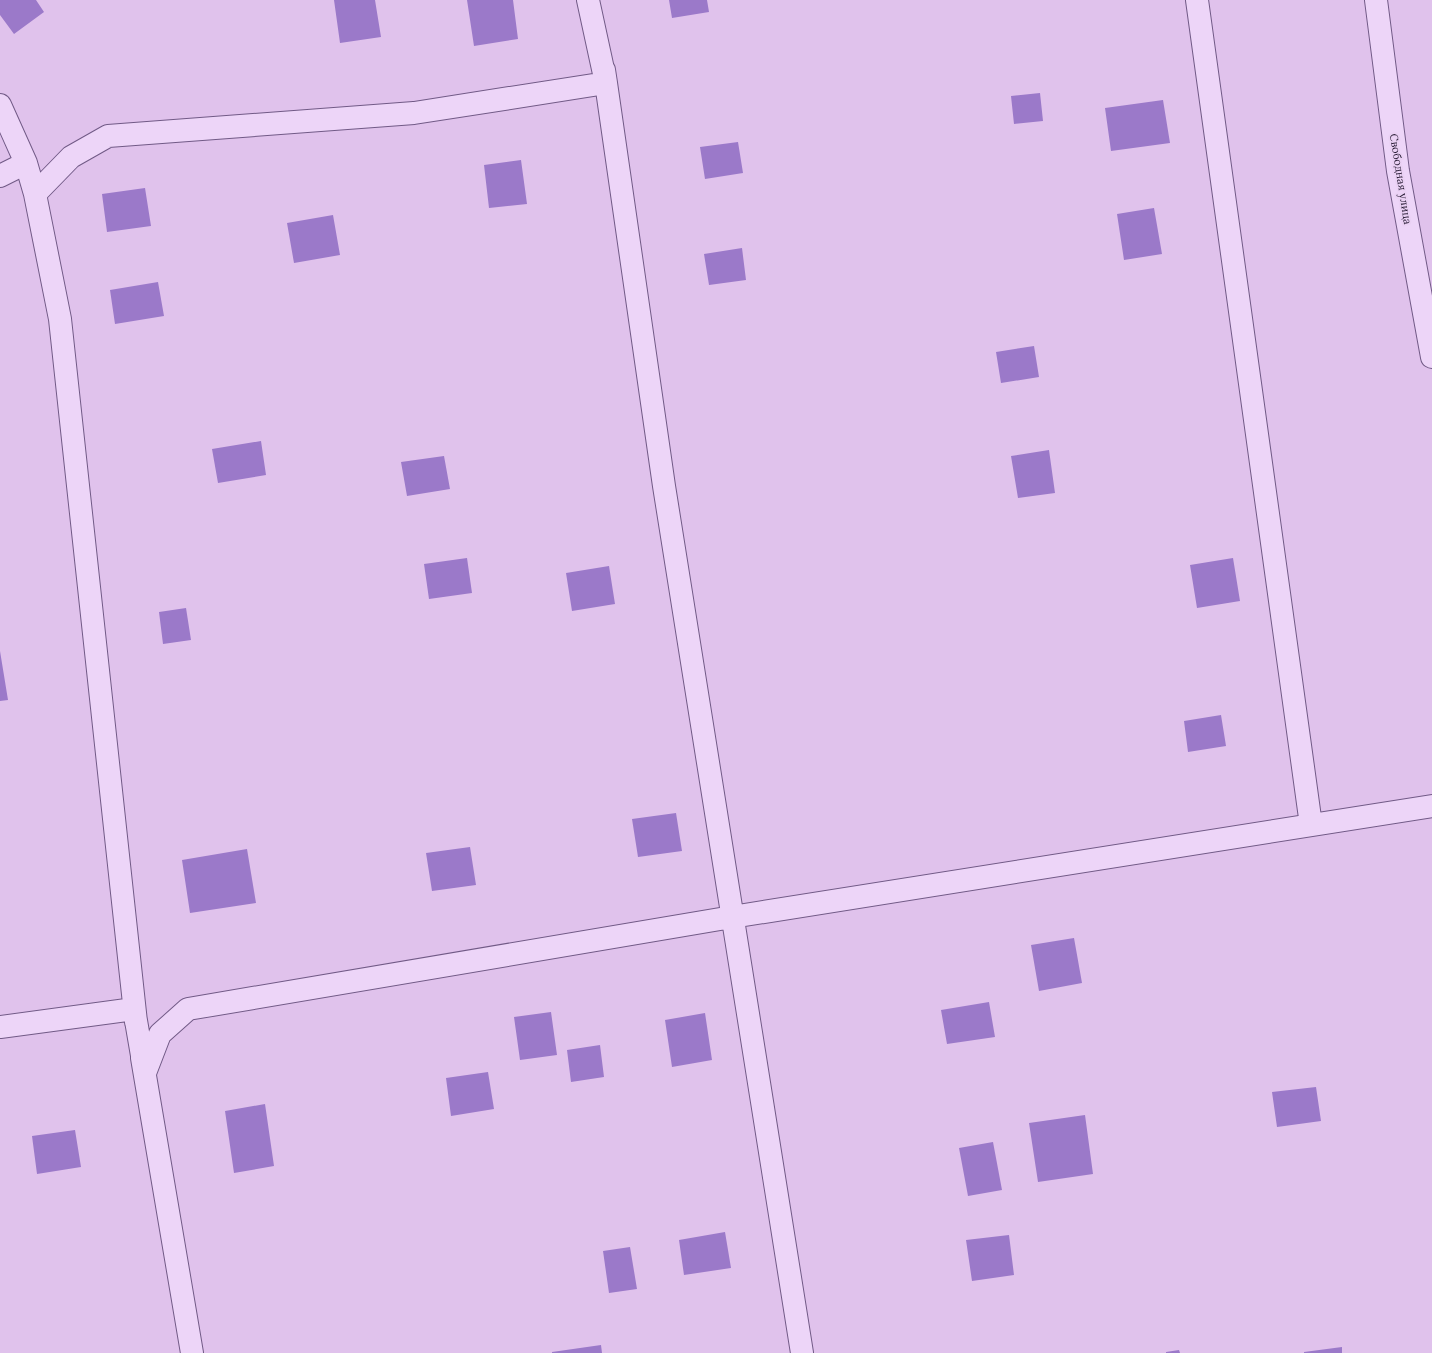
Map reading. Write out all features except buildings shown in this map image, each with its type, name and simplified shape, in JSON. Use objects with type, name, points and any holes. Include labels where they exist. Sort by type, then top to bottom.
[{"type":"street","points":[[588,0],[606,83],[664,486],[802,1353]]},
{"type":"street","points":[[1197,0],[1311,825]]},
{"type":"street","name":"Свободная улица","points":[[1376,0],[1398,171],[1432,357]]},
{"type":"street","points":[[35,194],[71,157],[108,136],[414,114],[606,83]]},
{"type":"street","points":[[0,105],[26,163],[35,194],[60,319],[134,1009],[192,1353]]},
{"type":"street","points":[[0,176],[26,163]]},
{"type":"street","points":[[145,1073],[160,1034],[188,1009],[732,917],[1432,806]]},
{"type":"street","points":[[0,1027],[134,1009]]}]
